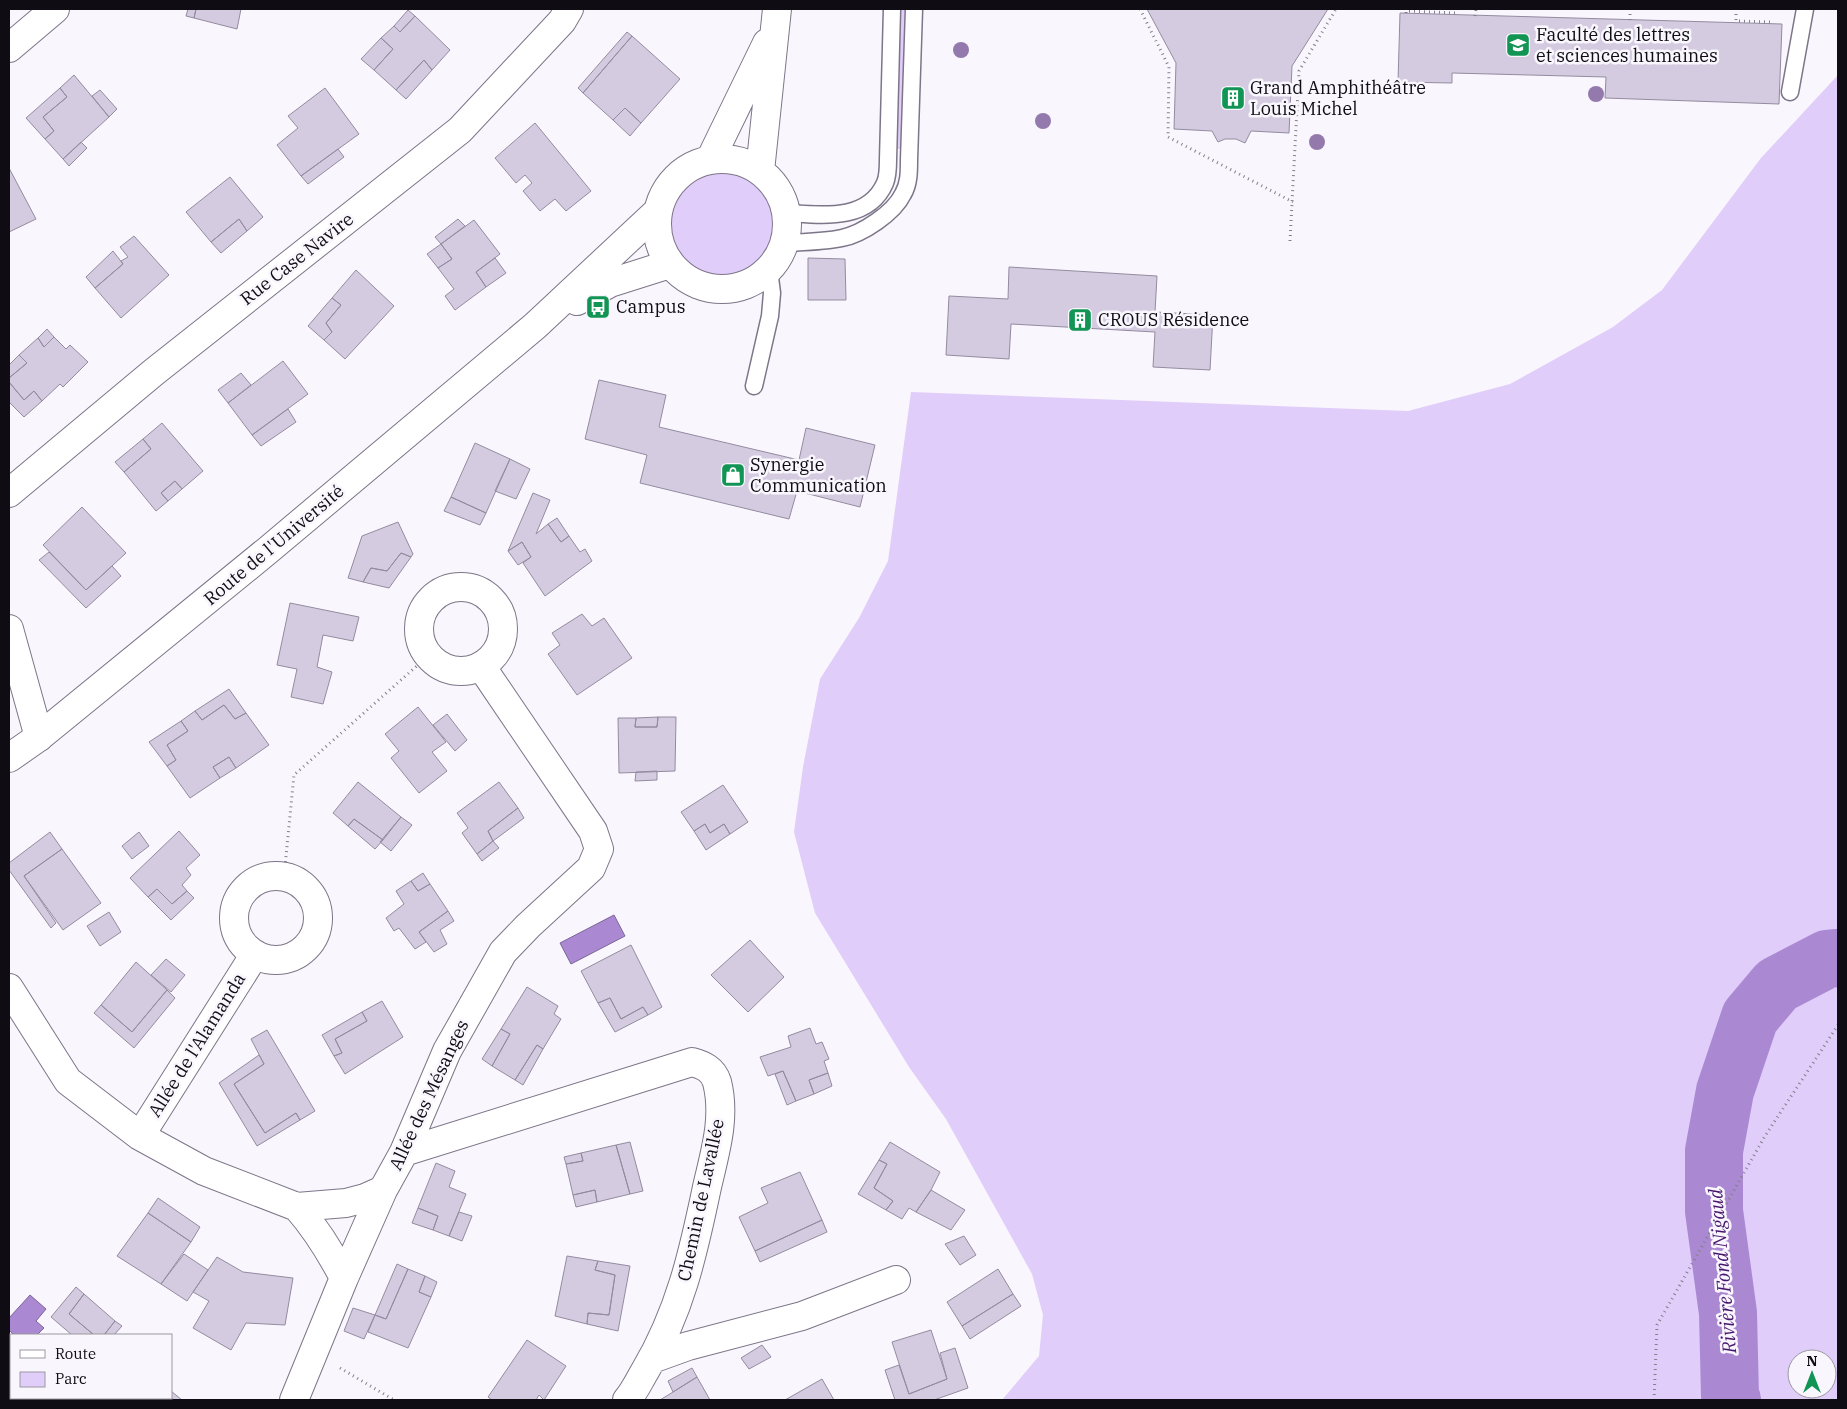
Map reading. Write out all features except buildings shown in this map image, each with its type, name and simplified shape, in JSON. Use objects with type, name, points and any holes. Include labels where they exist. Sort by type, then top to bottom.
[{"type":"street","points":[[9,48],[55,9]]},
{"type":"street","name":"Rue Case Navire","points":[[9,493],[154,372],[460,130],[562,21],[569,9]]},
{"type":"street","points":[[710,160],[776,18]]},
{"type":"street","points":[[760,171],[776,18]]},
{"type":"street","name":"Route de l'Université","points":[[728,159],[744,162],[760,171],[773,182],[782,196],[787,213],[787,234],[780,255],[769,270],[754,281],[737,288],[718,289],[700,286],[684,277],[670,264],[661,248],[657,231],[657,212],[670,184],[694,164],[710,160],[728,159]]},
{"type":"street","name":"Route de l'Université","points":[[9,758],[39,737],[267,551],[535,326],[657,212]]},
{"type":"street","name":"Route de l'Université","points":[[535,326],[610,282],[670,264]]},
{"type":"street","points":[[455,587],[469,588],[482,592],[493,602],[500,614],[503,627],[501,641],[495,654],[486,664],[473,670],[459,672],[445,669],[433,662],[428,656],[419,638],[418,624],[422,611],[430,600],[442,592],[455,587]]},
{"type":"street","points":[[9,629],[39,737]]},
{"type":"street","name":"Allée des Mésanges","points":[[294,1400],[344,1278],[383,1190],[404,1152],[447,1051],[503,952],[528,926],[591,868],[599,849],[593,831],[481,666]]},
{"type":"street","points":[[270,876],[284,877],[298,882],[312,896],[316,903],[318,916],[317,930],[311,942],[301,952],[288,959],[274,960],[261,958],[248,950],[240,940],[235,927],[234,913],[238,900],[246,888],[257,880],[270,876]]},
{"type":"street","name":"Allée de l'Alamanda","points":[[140,1136],[255,954]]},
{"type":"street","points":[[9,988],[68,1082],[140,1136],[204,1171],[296,1207],[346,1203],[366,1198],[383,1190]]},
{"type":"street","name":"Chemin de Lavallée","points":[[404,1152],[692,1062],[706,1066],[716,1080],[721,1123],[697,1236],[684,1287],[652,1359],[627,1400]]},
{"type":"street","points":[[296,1207],[324,1242],[344,1278]]},
{"type":"street","points":[[652,1359],[688,1346],[802,1316],[896,1280]]},
{"type":"lane","points":[[787,213],[827,215],[854,211],[866,206],[885,184],[888,160],[892,9]]},
{"type":"lane","points":[[784,243],[823,241],[853,235],[880,219],[903,196],[908,180],[910,160],[914,9]]},
{"type":"lane","points":[[1790,92],[1805,9]]},
{"type":"lane","points":[[754,386],[770,316],[772,292],[769,270]]},
{"type":"path","points":[[1140,9],[1170,67],[1168,137],[1292,202]]},
{"type":"path","points":[[1290,241],[1299,71],[1336,9]]},
{"type":"path","points":[[1406,13],[1406,11],[1456,13],[1456,9]]},
{"type":"path","points":[[1475,16],[1476,9]]},
{"type":"path","points":[[1630,9],[1630,20]]},
{"type":"path","points":[[1736,9],[1736,21],[1772,22],[1772,24]]},
{"type":"path","points":[[284,877],[294,775],[428,656]]},
{"type":"path","points":[[1654,1400],[1657,1325],[1764,1136],[1838,1025]]},
{"type":"path","points":[[314,1352],[394,1400]]},
{"type":"green space","points":[[899,9],[907,9],[904,149],[896,149]]},
{"type":"green space","points":[[1838,75],[1838,1400],[1002,1400],[1039,1356],[1043,1315],[1032,1274],[946,1119],[909,1067],[815,913],[794,832],[803,767],[820,679],[859,618],[888,561],[911,392],[1408,411],[1510,384],[1613,327],[1662,290],[1761,158]]},
{"type":"green space","points":[[722,171],[742,175],[759,187],[771,204],[775,224],[771,244],[759,261],[742,273],[722,277],[702,273],[685,261],[673,244],[669,224],[673,204],[685,187],[702,175]]},
{"type":"shaded area","points":[[614,915],[625,936],[571,964],[560,943]]},
{"type":"shaded area","points":[[30,1295],[46,1309],[36,1321],[44,1328],[38,1334],[13,1334],[9,1330],[9,1318]]},
{"type":"waterway","name":"Rivière Fond Nigaud","points":[[1732,1400],[1730,1396],[1728,1313],[1714,1211],[1714,1151],[1725,1091],[1750,1017],[1777,985],[1827,959],[1838,958]]},
{"type":"place","name":"Faculté des lettres et sciences humaines","points":[[1518,45]]},
{"type":"place","name":"Grand Amphithéâtre Louis Michel","points":[[1233,98]]},
{"type":"place","name":"Campus","points":[[598,307]]},
{"type":"place","name":"CROUS Résidence","points":[[1080,320]]},
{"type":"place","name":"Synergie Communication","points":[[733,475]]}]
